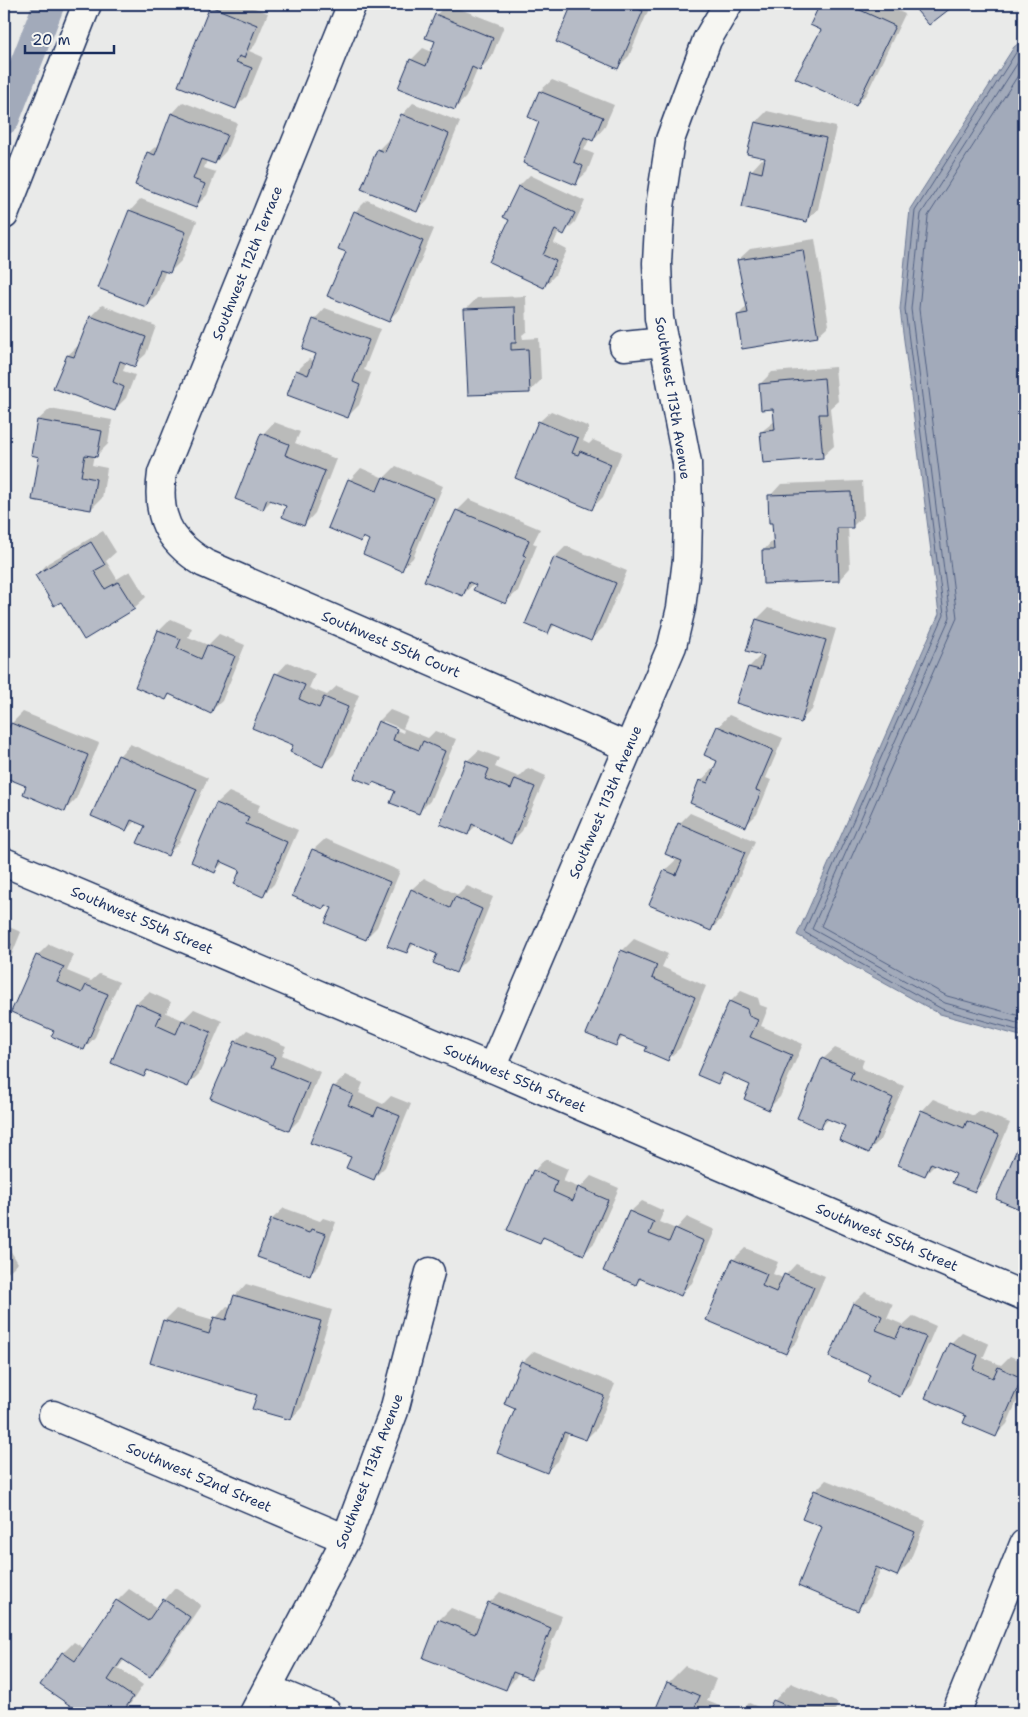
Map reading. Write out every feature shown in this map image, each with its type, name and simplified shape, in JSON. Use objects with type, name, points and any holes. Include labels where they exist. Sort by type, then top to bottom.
[{"type":"street","points":[[4,215],[87,4]]},
{"type":"street","name":"Southwest 112th Terrace","points":[[166,526],[161,507],[162,473],[352,4]]},
{"type":"street","name":"Southwest 113th Avenue","points":[[492,1068],[672,646],[681,608],[687,560],[687,463],[660,318],[657,263],[660,207],[670,140],[707,40],[728,4]]},
{"type":"street","points":[[624,346],[664,342]]},
{"type":"street","name":"Southwest 55th Court","points":[[166,526],[177,543],[204,563],[628,747]]},
{"type":"street","name":"Southwest 55th Street","points":[[4,862],[492,1068],[1024,1296]]},
{"type":"street","name":"Southwest 113th Avenue","points":[[254,1713],[346,1539],[394,1412],[430,1272]]},
{"type":"street","name":"Southwest 52nd Street","points":[[52,1415],[346,1539]]},
{"type":"street","points":[[956,1713],[1024,1544]]},
{"type":"street","points":[[268,1689],[327,1713]]},
{"type":"water","points":[[1024,39],[1024,1037],[940,1014],[797,935],[939,614],[900,309],[910,209],[1014,47]]},
{"type":"building","points":[[265,4],[277,4],[275,8]]},
{"type":"building","points":[[572,4],[626,4],[643,11],[618,69],[556,42]]},
{"type":"building","points":[[820,4],[847,4],[895,26],[856,106],[795,78],[821,30],[810,25]]},
{"type":"building","points":[[911,4],[956,4],[929,25]]},
{"type":"building","points":[[210,6],[257,25],[244,58],[239,56],[236,62],[252,68],[236,109],[178,86]]},
{"type":"building","points":[[435,14],[493,38],[480,71],[472,67],[455,110],[398,88],[410,59],[426,66],[435,41],[425,38]]},
{"type":"building","points":[[539,91],[603,117],[593,141],[584,137],[574,162],[583,166],[576,185],[523,163],[539,122],[528,117]]},
{"type":"building","points":[[171,113],[227,135],[215,164],[201,159],[193,179],[205,184],[196,208],[135,185],[147,152],[155,155]]},
{"type":"building","points":[[401,114],[449,134],[417,212],[361,189],[377,149],[385,152]]},
{"type":"building","points":[[755,122],[826,138],[807,222],[742,207],[750,170],[762,173],[765,158],[747,154]]},
{"type":"building","points":[[518,186],[575,213],[564,235],[555,230],[543,255],[556,261],[544,288],[489,262],[509,220],[503,217]]},
{"type":"building","points":[[129,210],[186,232],[170,273],[160,270],[146,307],[98,288]]},
{"type":"building","points":[[354,211],[423,241],[389,322],[327,296],[346,252],[338,249]]},
{"type":"building","points":[[803,250],[818,337],[742,349],[737,315],[748,313],[737,260]]},
{"type":"building","points":[[515,307],[516,343],[511,343],[511,350],[528,349],[530,393],[468,395],[464,309]]},
{"type":"building","points":[[90,316],[146,337],[135,367],[120,361],[113,382],[124,387],[115,411],[53,388],[67,355],[74,357]]},
{"type":"building","points":[[313,319],[369,340],[353,382],[360,385],[348,418],[287,395],[296,370],[308,375],[316,354],[302,349]]},
{"type":"building","points":[[824,378],[827,414],[819,414],[823,458],[763,463],[760,432],[775,430],[773,409],[761,410],[759,384]]},
{"type":"building","points":[[37,420],[102,431],[97,457],[85,455],[81,476],[96,479],[91,510],[32,500],[39,457],[31,455]]},
{"type":"building","points":[[538,421],[578,438],[572,453],[578,455],[580,451],[611,464],[592,510],[515,478]]},
{"type":"building","points":[[261,433],[289,444],[285,455],[325,471],[304,526],[282,517],[286,506],[267,499],[263,510],[235,499]]},
{"type":"building","points":[[383,477],[433,498],[402,571],[363,554],[369,540],[363,537],[361,542],[328,528],[348,479],[377,491]]},
{"type":"building","points":[[851,492],[853,528],[837,528],[839,581],[763,584],[762,550],[774,550],[772,523],[769,523],[768,495]]},
{"type":"building","points":[[456,510],[529,540],[523,555],[526,556],[506,604],[473,590],[476,585],[469,582],[463,596],[424,581],[448,523],[450,523]]},
{"type":"building","points":[[91,542],[105,565],[94,571],[105,589],[118,582],[135,609],[84,640],[61,602],[54,606],[35,575]]},
{"type":"building","points":[[554,557],[616,583],[591,641],[552,624],[548,634],[525,624]]},
{"type":"building","points":[[756,619],[826,640],[801,723],[736,703],[748,667],[760,670],[764,656],[746,651]]},
{"type":"building","points":[[158,630],[181,639],[177,648],[201,659],[207,645],[235,656],[211,714],[169,694],[166,700],[135,687]]},
{"type":"building","points":[[275,673],[305,685],[299,699],[319,708],[324,697],[348,707],[323,767],[290,752],[293,745],[252,728]]},
{"type":"building","points":[[378,721],[397,729],[393,740],[419,750],[423,741],[445,751],[419,814],[390,803],[395,791],[373,782],[372,785],[354,778]]},
{"type":"building","points":[[11,723],[88,755],[65,812],[23,794],[26,786],[4,777],[4,739]]},
{"type":"building","points":[[717,726],[773,750],[756,790],[761,792],[746,827],[690,803],[699,780],[708,783],[717,761],[704,755]]},
{"type":"building","points":[[118,755],[197,789],[168,856],[137,843],[145,826],[131,820],[126,831],[91,816]]},
{"type":"building","points":[[466,760],[489,769],[485,779],[511,789],[515,779],[535,787],[511,844],[472,824],[468,835],[440,824]]},
{"type":"building","points":[[216,803],[249,817],[246,824],[287,842],[263,897],[234,884],[240,870],[220,861],[215,873],[191,862]]},
{"type":"building","points":[[678,823],[745,852],[711,931],[649,905],[664,870],[676,875],[682,861],[665,854]]},
{"type":"building","points":[[312,849],[390,882],[366,940],[325,923],[332,908],[325,905],[323,909],[292,896]]},
{"type":"building","points":[[411,889],[450,908],[455,897],[482,909],[456,973],[433,963],[437,954],[411,943],[407,953],[387,946]]},
{"type":"building","points":[[4,941],[11,944],[4,960]]},
{"type":"building","points":[[621,950],[657,965],[652,978],[695,997],[668,1061],[645,1051],[647,1047],[620,1036],[616,1046],[586,1034]]},
{"type":"building","points":[[36,955],[64,967],[57,982],[82,993],[86,985],[108,994],[84,1050],[51,1036],[54,1031],[11,1012]]},
{"type":"building","points":[[729,1001],[747,1009],[749,1016],[758,1020],[750,1037],[792,1055],[769,1110],[744,1099],[750,1085],[723,1073],[718,1084],[697,1075]]},
{"type":"building","points":[[136,1003],[161,1014],[156,1025],[176,1034],[182,1020],[211,1032],[188,1087],[147,1070],[144,1077],[111,1063]]},
{"type":"building","points":[[235,1041],[275,1057],[271,1067],[309,1083],[289,1131],[210,1098]]},
{"type":"building","points":[[822,1058],[853,1072],[850,1079],[893,1098],[869,1153],[839,1140],[845,1126],[825,1118],[821,1129],[797,1118]]},
{"type":"building","points":[[333,1086],[353,1095],[348,1105],[374,1116],[378,1107],[400,1116],[374,1180],[346,1168],[351,1157],[310,1143]]},
{"type":"building","points":[[921,1110],[964,1128],[967,1121],[999,1135],[975,1192],[952,1183],[956,1174],[931,1163],[925,1176],[898,1165]]},
{"type":"building","points":[[1024,1132],[1024,1211],[996,1199]]},
{"type":"building","points":[[533,1170],[557,1181],[553,1192],[573,1201],[578,1187],[608,1200],[584,1255],[543,1237],[540,1244],[507,1230]]},
{"type":"building","points":[[629,1211],[654,1222],[649,1234],[669,1242],[675,1228],[704,1241],[681,1296],[639,1278],[636,1285],[603,1271]]},
{"type":"building","points":[[271,1219],[309,1233],[311,1229],[326,1234],[310,1276],[257,1257]]},
{"type":"building","points":[[732,1259],[767,1274],[762,1286],[776,1292],[784,1274],[814,1287],[786,1354],[706,1320]]},
{"type":"building","points":[[234,1295],[321,1321],[291,1420],[252,1409],[257,1395],[150,1363],[163,1320],[209,1334],[214,1317],[226,1320]]},
{"type":"building","points":[[853,1303],[882,1316],[876,1330],[896,1338],[901,1327],[926,1337],[900,1397],[867,1382],[870,1375],[829,1357]]},
{"type":"building","points":[[949,1343],[978,1355],[973,1369],[993,1378],[998,1367],[1022,1378],[996,1437],[963,1423],[966,1416],[925,1398]]},
{"type":"building","points":[[521,1361],[604,1396],[586,1440],[564,1432],[547,1473],[497,1453],[515,1409],[504,1404]]},
{"type":"building","points":[[814,1490],[915,1532],[897,1576],[876,1567],[858,1611],[798,1586],[822,1527],[802,1519]]},
{"type":"building","points":[[163,1599],[190,1617],[150,1677],[122,1659],[108,1680],[133,1697],[122,1713],[81,1713],[40,1685],[62,1652],[75,1661],[116,1600],[148,1621]]},
{"type":"building","points":[[488,1602],[551,1628],[531,1679],[513,1672],[506,1690],[423,1658],[438,1619],[475,1634]]},
{"type":"building","points":[[667,1682],[700,1696],[692,1713],[654,1713]]},
{"type":"building","points":[[773,1700],[805,1713],[767,1713]]},
{"type":"waterway","points":[[4,119],[49,4]]}]
